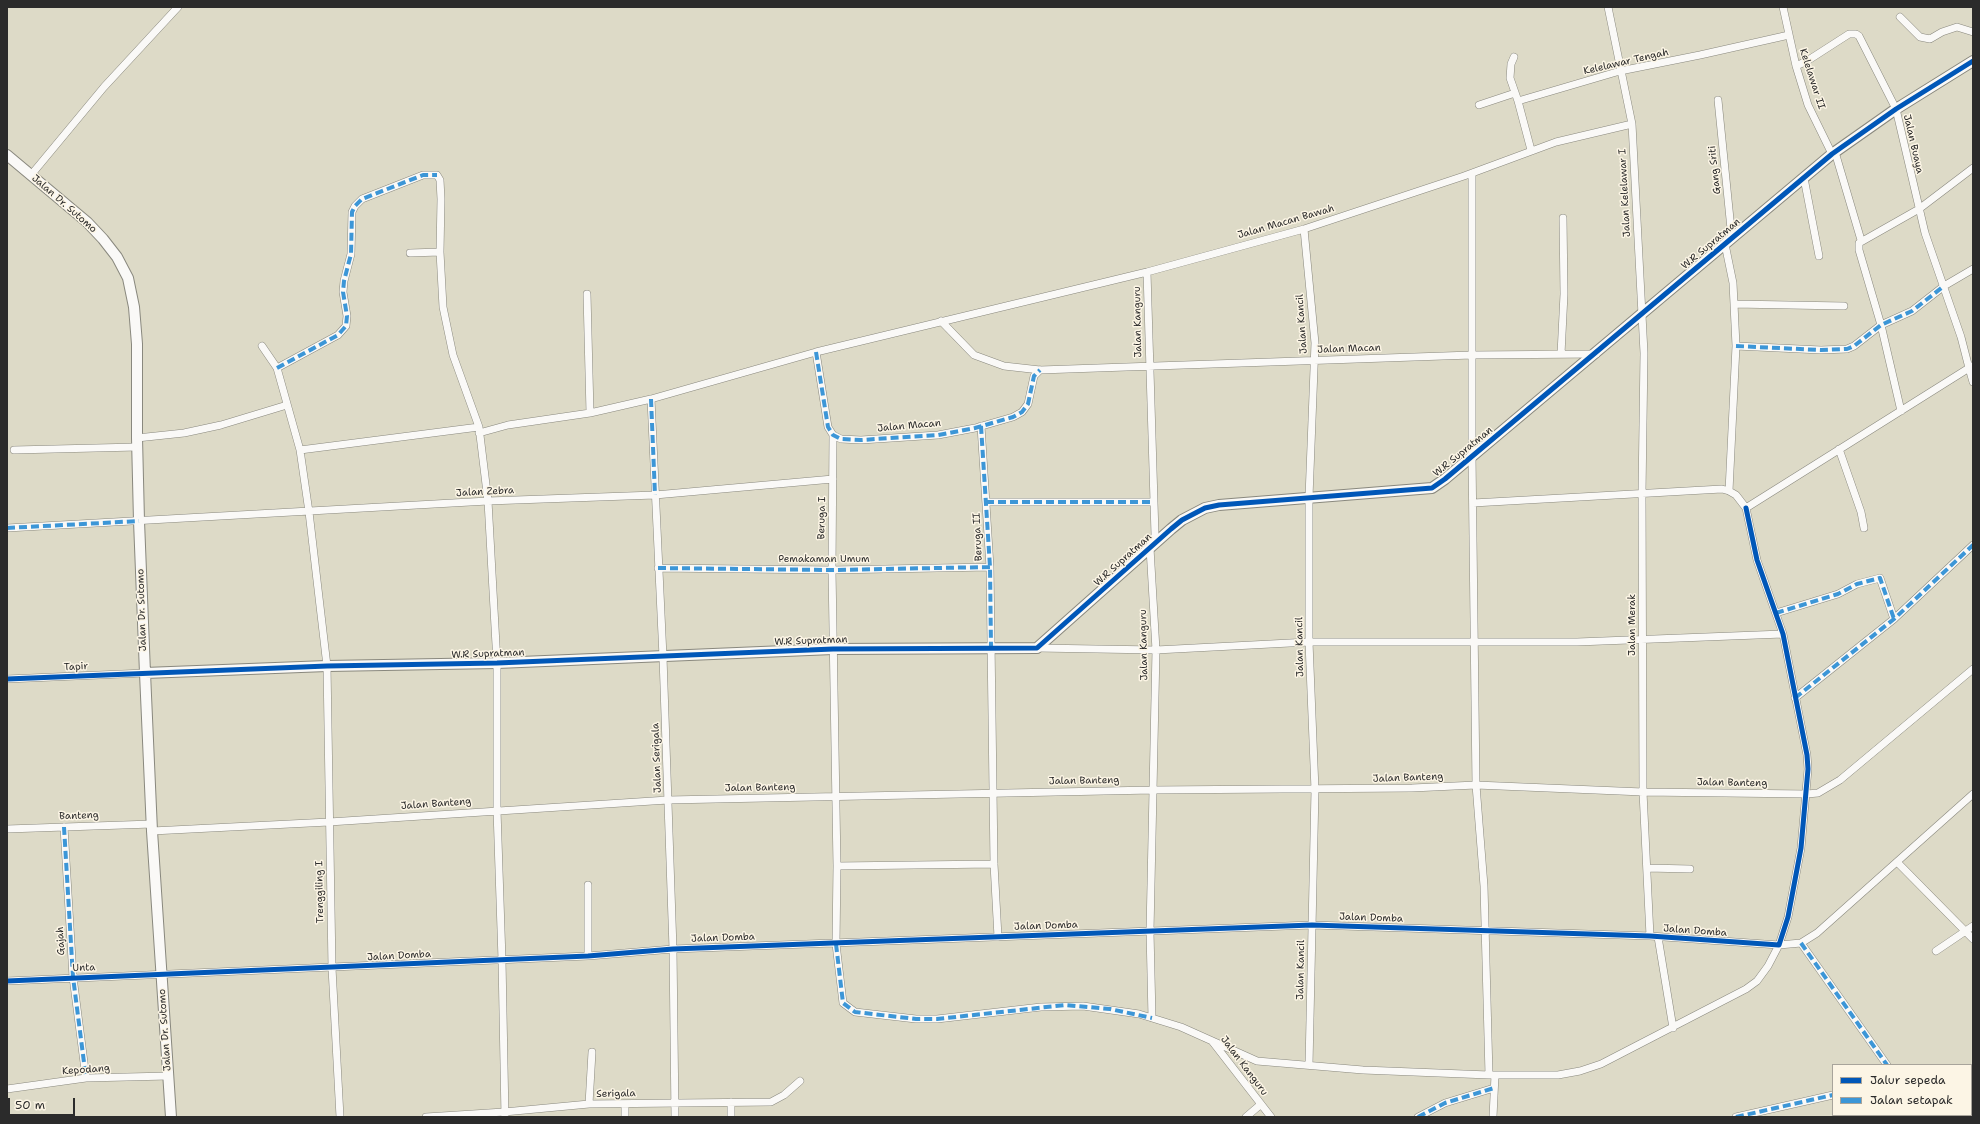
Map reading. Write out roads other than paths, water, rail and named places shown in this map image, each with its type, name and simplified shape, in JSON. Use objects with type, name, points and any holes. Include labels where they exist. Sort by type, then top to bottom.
[{"type":"street","points":[[31,175],[104,87],[178,7]]},
{"type":"street","name":"Jalan Kelelawar I","points":[[1608,7],[1632,124],[1641,314]]},
{"type":"street","name":"Kelelawar II","points":[[1783,7],[1796,66],[1808,105],[1833,153],[1861,240],[1859,243],[1859,250],[1881,326],[1900,411]]},
{"type":"street","points":[[1900,17],[1920,37],[1930,39],[1942,32],[1957,27],[1973,32]]},
{"type":"street","name":"Jalan Buaya","points":[[1796,66],[1807,61],[1849,34],[1856,34],[1860,36],[1896,109],[1925,233],[1971,366],[1973,382]]},
{"type":"street","name":"Kelelawar Tengah","points":[[1518,100],[1620,71],[1789,35]]},
{"type":"street","points":[[1514,57],[1510,71],[1510,78],[1518,100],[1531,150]]},
{"type":"street","name":"W.R Supratman","points":[[145,673],[327,666],[497,663],[663,657],[833,648],[1037,648],[1182,520],[1205,508],[1219,505],[1308,497],[1432,488],[1446,479],[1596,354],[1641,314],[1833,153],[1896,109],[1973,61]]},
{"type":"street","points":[[1479,105],[1515,93]]},
{"type":"street","name":"Gang Sriti","points":[[1718,100],[1728,242],[1733,283],[1736,346],[1729,491]]},
{"type":"street","name":"Jalan Macan Bawah","points":[[300,450],[508,426],[590,413],[652,398],[816,352],[1147,272],[1304,229],[1472,173],[1531,150],[1556,142],[1632,124]]},
{"type":"street","name":"Jalan Dr. Sutomo","points":[[7,155],[87,222],[103,239],[117,257],[128,278],[134,307],[137,344],[139,521],[152,828],[171,1117]]},
{"type":"street","points":[[1861,240],[1920,209],[1973,168]]},
{"type":"street","points":[[1472,173],[1472,456],[1476,785],[1484,886],[1492,1075],[1494,1088],[1493,1117]]},
{"type":"street","points":[[277,368],[338,336],[346,326],[347,316],[343,292],[344,281],[351,254],[352,212],[355,206],[362,199],[423,175],[437,175],[440,180],[441,199],[440,252],[443,307],[453,355],[479,430],[488,501],[497,663],[497,810],[505,1115]]},
{"type":"street","points":[[1804,178],[1819,256]]},
{"type":"street","points":[[1561,354],[1564,294],[1563,218]]},
{"type":"street","name":"Jalan Kancil","points":[[1304,229],[1315,343],[1308,497],[1309,642],[1315,790],[1309,1065]]},
{"type":"street","points":[[410,253],[440,252]]},
{"type":"street","points":[[1736,346],[1836,350],[1854,346],[1881,326],[1912,311],[1944,286],[1973,269]]},
{"type":"street","name":"Jalan Kanguru","points":[[1147,272],[1155,535],[1150,548],[1156,650],[1150,931],[1152,1018]]},
{"type":"street","points":[[587,294],[590,413]]},
{"type":"street","points":[[1734,304],[1844,306]]},
{"type":"street","name":"Jalan Merak","points":[[1641,314],[1644,353],[1642,493],[1643,792],[1650,936]]},
{"type":"street","name":"Jalan Macan","points":[[941,321],[974,355],[1004,366],[1040,370],[1472,355],[1596,354]]},
{"type":"street","name":"Trenggiling I","points":[[262,346],[277,368],[300,450],[309,512],[327,666],[332,968],[340,1117]]},
{"type":"street","points":[[816,352],[828,426],[833,435]]},
{"type":"street","points":[[1746,508],[1971,366]]},
{"type":"street","name":"Jalan Macan","points":[[833,435],[841,439],[861,440],[938,435],[982,426],[1012,417],[1022,412],[1028,404],[1034,376],[1040,370]]},
{"type":"street","name":"Jalan Serigala","points":[[652,398],[673,949],[675,1117]]},
{"type":"street","points":[[14,450],[137,443],[221,425],[287,405]]},
{"type":"street","name":"Beruga II","points":[[982,426],[990,567],[994,864],[998,937]]},
{"type":"street","name":"Beruga I","points":[[833,435],[832,570],[837,866],[836,944],[843,1003],[855,1012],[916,1019],[937,1019],[1065,1005],[1110,1009],[1152,1018],[1181,1027],[1257,1061],[1363,1070],[1492,1075],[1558,1075],[1580,1071],[1601,1064],[1735,996],[1752,985],[1768,966],[1779,945]]},
{"type":"street","points":[[1840,449],[1864,528]]},
{"type":"street","name":"Jalan Zebra","points":[[7,528],[488,501],[655,495],[833,479]]},
{"type":"street","points":[[1473,503],[1686,490],[1729,491],[1736,495],[1746,508],[1757,560],[1783,634],[1807,755],[1808,770],[1801,848],[1788,917],[1779,945]]},
{"type":"street","points":[[986,502],[1153,502]]},
{"type":"street","points":[[1795,698],[1894,619],[1973,545]]},
{"type":"street","name":"Pemakaman Umum","points":[[658,568],[832,570],[990,567]]},
{"type":"street","points":[[1776,613],[1838,594],[1856,584],[1880,578],[1894,619]]},
{"type":"street","points":[[1037,648],[1156,650],[1309,642],[1577,642],[1783,634]]},
{"type":"street","name":"Jalan Banteng","points":[[152,828],[329,822],[668,800],[836,796],[1153,790],[1315,790],[1476,785],[1643,792],[1818,793],[1840,780],[1973,668]]},
{"type":"street","name":"Tapir","points":[[7,679],[145,673]]},
{"type":"street","points":[[1886,1063],[1801,943],[1817,933],[1973,794]]},
{"type":"street","name":"Gajah","points":[[64,827],[73,978],[86,1078]]},
{"type":"street","name":"Banteng","points":[[7,828],[152,828]]},
{"type":"street","points":[[1897,862],[1973,939]]},
{"type":"street","points":[[837,866],[994,864]]},
{"type":"street","points":[[1647,868],[1690,870]]},
{"type":"street","points":[[588,885],[588,956]]},
{"type":"street","name":"Jalan Domba","points":[[161,975],[588,956],[673,949],[1312,925],[1650,936],[1779,945],[1801,943]]},
{"type":"street","points":[[1936,951],[1973,926]]},
{"type":"street","points":[[1658,937],[1673,1028]]},
{"type":"street","name":"Unta","points":[[7,981],[161,975]]},
{"type":"street","name":"Jalan Kanguru","points":[[1211,1040],[1260,1105],[1271,1117]]},
{"type":"street","points":[[589,1104],[592,1052]]},
{"type":"street","name":"Kepodang","points":[[7,1089],[86,1078],[168,1076]]},
{"type":"street","name":"Serigala","points":[[426,1117],[505,1115],[589,1104],[771,1102],[784,1096],[800,1081]]},
{"type":"street","points":[[1418,1117],[1445,1103],[1494,1088]]},
{"type":"street","points":[[1736,1117],[1832,1095]]},
{"type":"street","points":[[731,1102],[731,1117]]},
{"type":"street","points":[[625,1104],[625,1117]]},
{"type":"street","points":[[1246,1117],[1260,1105]]}]
